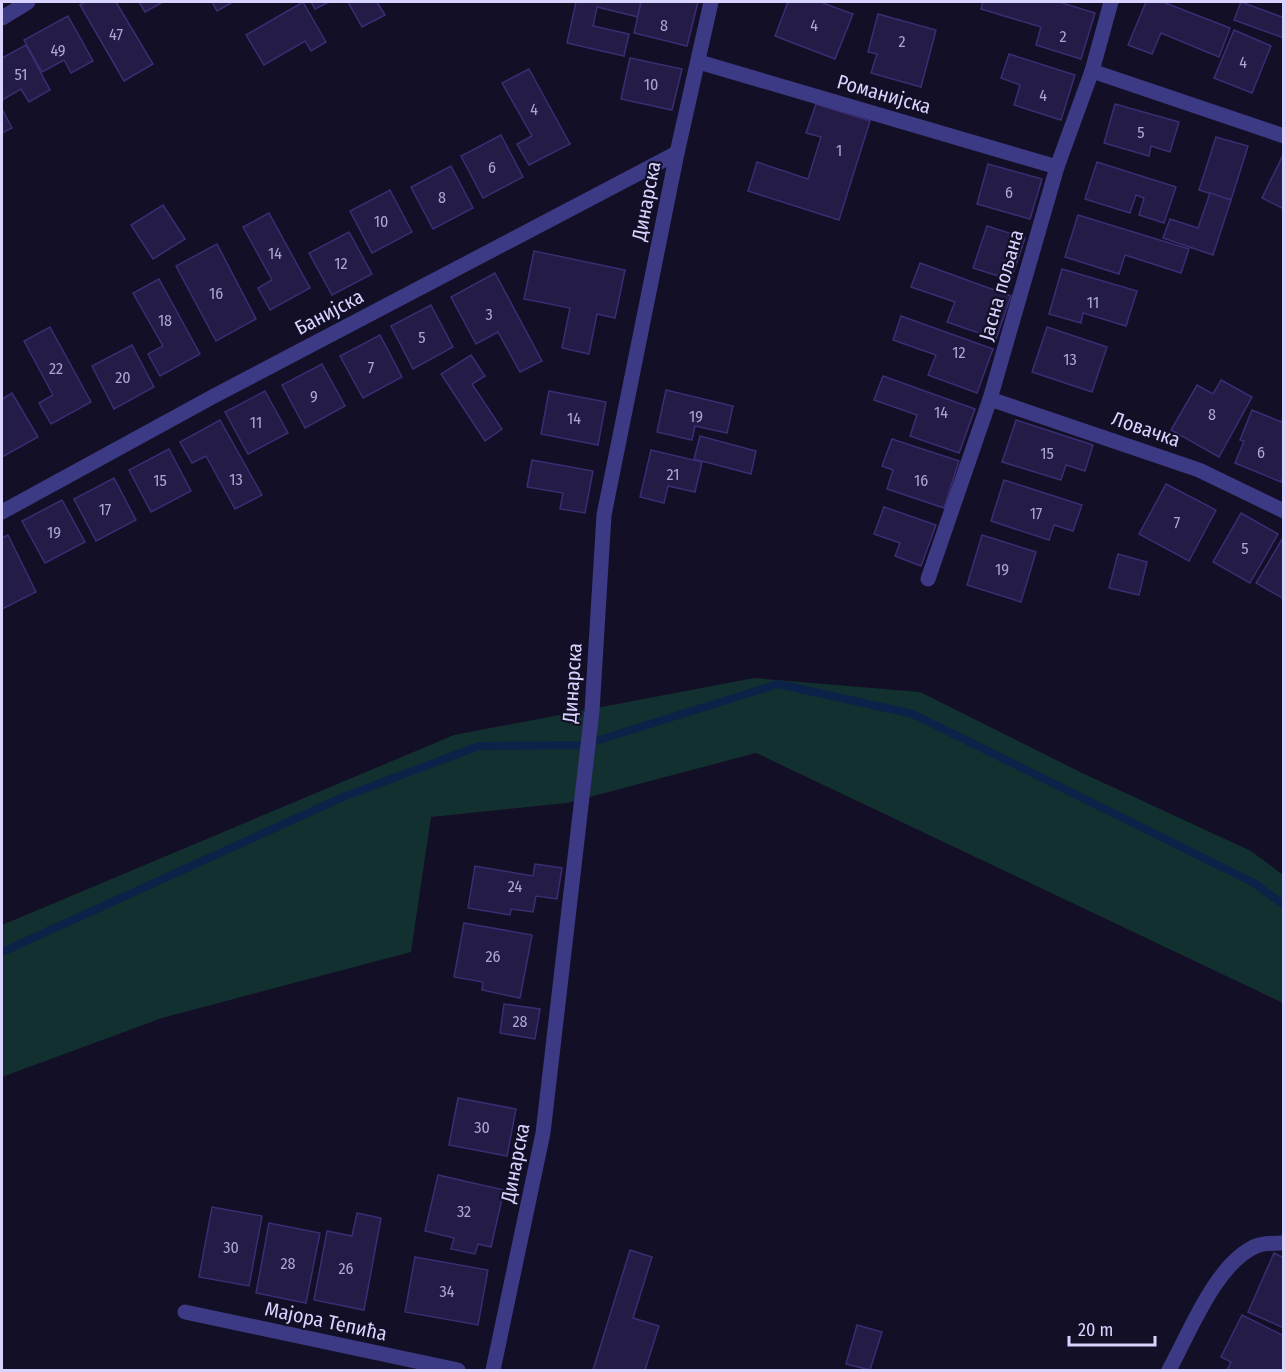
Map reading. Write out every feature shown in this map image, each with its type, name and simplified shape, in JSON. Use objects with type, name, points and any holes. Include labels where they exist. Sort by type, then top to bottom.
[{"type":"street","points":[[2,18],[28,2]]},
{"type":"street","name":"Динарска","points":[[493,1371],[543,1132],[592,711],[604,515],[677,153],[711,2]]},
{"type":"street","name":"Јасна пољана","points":[[928,579],[990,399],[1057,166],[1092,71],[1111,2]]},
{"type":"street","name":"Романијска","points":[[699,62],[1057,166]]},
{"type":"street","points":[[1092,71],[1284,136]]},
{"type":"street","name":"Банијска","points":[[2,512],[214,396],[677,153]]},
{"type":"street","name":"Ловачка","points":[[990,399],[1199,470],[1284,511]]},
{"type":"street","points":[[1168,1371],[1215,1285],[1235,1260],[1257,1245],[1284,1243]]},
{"type":"street","name":"Мајора Тепића","points":[[185,1312],[458,1371]]},
{"type":"green space","points":[[754,678],[920,692],[1080,772],[1251,851],[1283,875],[1283,1003],[756,753],[567,803],[431,817],[411,952],[162,1018],[2,1077],[2,925],[454,735]]},
{"type":"building","points":[[85,2],[116,2],[153,64],[124,81],[80,5]]},
{"type":"building","points":[[139,2],[163,2],[145,12]]},
{"type":"building","points":[[212,2],[233,2],[217,11]]},
{"type":"building","points":[[303,2],[326,42],[311,51],[305,41],[264,65],[246,35]]},
{"type":"building","points":[[311,2],[329,2],[315,9]]},
{"type":"building","points":[[348,2],[377,2],[385,15],[362,27]]},
{"type":"building","points":[[576,2],[641,2],[638,17],[597,7],[593,26],[629,34],[624,56],[567,43]]},
{"type":"building","points":[[641,2],[698,2],[687,46],[634,33]]},
{"type":"building","points":[[788,2],[820,2],[853,14],[835,59],[775,36]]},
{"type":"building","points":[[983,2],[1059,2],[1095,13],[1081,59],[1036,45],[1041,27],[981,9]]},
{"type":"building","points":[[1146,2],[1163,2],[1230,28],[1219,57],[1161,33],[1152,54],[1128,45]]},
{"type":"building","points":[[1241,2],[1282,17],[1284,12],[1284,38],[1234,20]]},
{"type":"building","points":[[878,14],[936,30],[921,87],[871,73],[877,54],[868,52]]},
{"type":"building","points":[[68,16],[93,61],[71,73],[64,60],[42,72],[24,40]]},
{"type":"building","points":[[1234,30],[1271,46],[1252,93],[1214,78]]},
{"type":"building","points":[[26,45],[50,90],[29,102],[21,89],[2,100],[2,58]]},
{"type":"building","points":[[1009,54],[1075,75],[1061,120],[1014,105],[1020,85],[1001,78]]},
{"type":"building","points":[[630,58],[682,69],[672,110],[621,99]]},
{"type":"building","points":[[529,69],[570,144],[529,165],[517,144],[532,136],[502,83]]},
{"type":"building","points":[[816,104],[870,121],[839,220],[748,191],[757,162],[808,179],[821,137],[806,133]]},
{"type":"building","points":[[1115,104],[1179,122],[1170,152],[1151,146],[1149,156],[1104,143]]},
{"type":"building","points":[[2,109],[12,128],[2,133]]},
{"type":"building","points":[[501,135],[523,177],[483,198],[461,156]]},
{"type":"building","points":[[1216,137],[1248,146],[1231,200],[1199,190]]},
{"type":"building","points":[[1284,155],[1284,209],[1262,198]]},
{"type":"building","points":[[1097,162],[1176,187],[1164,223],[1139,215],[1144,198],[1136,195],[1130,213],[1085,199]]},
{"type":"building","points":[[988,164],[1042,179],[1030,219],[977,204]]},
{"type":"building","points":[[451,166],[473,208],[433,229],[411,187]]},
{"type":"building","points":[[390,190],[412,232],[372,253],[350,211]]},
{"type":"building","points":[[1210,193],[1231,200],[1213,255],[1163,238],[1170,219],[1198,228]]},
{"type":"building","points":[[163,205],[185,239],[153,259],[131,225]]},
{"type":"building","points":[[269,213],[310,288],[270,310],[258,288],[272,280],[243,227]]},
{"type":"building","points":[[1078,215],[1189,249],[1181,273],[1125,255],[1119,274],[1065,257]]},
{"type":"building","points":[[987,226],[1025,238],[1011,280],[973,268]]},
{"type":"building","points":[[349,232],[372,274],[332,295],[309,253]]},
{"type":"building","points":[[217,244],[256,319],[216,341],[176,266]]},
{"type":"building","points":[[534,251],[625,270],[615,318],[597,314],[589,354],[562,348],[570,308],[524,299]]},
{"type":"building","points":[[920,263],[1011,296],[996,339],[947,322],[955,302],[911,287]]},
{"type":"building","points":[[1062,269],[1137,291],[1126,326],[1083,313],[1081,323],[1049,314]]},
{"type":"building","points":[[495,273],[542,361],[520,372],[498,332],[476,344],[451,297]]},
{"type":"building","points":[[159,279],[200,354],[160,376],[148,354],[163,346],[133,293]]},
{"type":"building","points":[[431,305],[453,347],[413,369],[391,326]]},
{"type":"building","points":[[901,316],[993,349],[977,393],[928,375],[936,355],[893,340]]},
{"type":"building","points":[[50,327],[91,402],[51,424],[39,403],[53,395],[24,341]]},
{"type":"building","points":[[1047,327],[1107,347],[1092,392],[1032,372]]},
{"type":"building","points":[[380,335],[402,377],[363,398],[340,356]]},
{"type":"building","points":[[132,345],[154,387],[114,409],[92,366]]},
{"type":"building","points":[[471,355],[485,376],[472,384],[502,429],[485,441],[441,374]]},
{"type":"building","points":[[322,364],[345,406],[305,428],[282,385]]},
{"type":"building","points":[[883,376],[975,409],[959,453],[910,436],[917,415],[874,400]]},
{"type":"building","points":[[1221,380],[1252,397],[1219,457],[1171,430],[1197,385],[1213,394]]},
{"type":"building","points":[[666,390],[733,406],[727,433],[695,426],[692,440],[657,432]]},
{"type":"building","points":[[265,391],[288,433],[248,454],[225,412]]},
{"type":"building","points":[[549,391],[606,402],[598,445],[541,434]]},
{"type":"building","points":[[12,393],[38,437],[2,457],[2,399]]},
{"type":"building","points":[[1252,410],[1284,423],[1284,475],[1281,482],[1235,463],[1244,441],[1240,440]]},
{"type":"building","points":[[220,420],[262,495],[235,509],[206,456],[192,463],[180,442]]},
{"type":"building","points":[[1016,420],[1093,445],[1085,471],[1066,465],[1061,480],[1002,462]]},
{"type":"building","points":[[700,436],[756,451],[751,474],[694,459]]},
{"type":"building","points":[[892,439],[959,461],[944,508],[887,489],[893,470],[882,466]]},
{"type":"building","points":[[169,449],[191,491],[151,512],[129,470]]},
{"type":"building","points":[[651,450],[702,462],[695,492],[668,486],[664,503],[640,497]]},
{"type":"building","points":[[532,460],[593,471],[585,513],[560,509],[563,493],[527,487]]},
{"type":"building","points":[[114,478],[136,520],[96,541],[74,499]]},
{"type":"building","points":[[1004,480],[1082,505],[1073,531],[1054,525],[1049,540],[991,521]]},
{"type":"building","points":[[1166,484],[1216,510],[1189,561],[1139,534]]},
{"type":"building","points":[[62,500],[85,542],[45,563],[22,521]]},
{"type":"building","points":[[884,507],[936,525],[921,566],[895,556],[900,543],[874,534]]},
{"type":"building","points":[[1241,513],[1278,534],[1250,583],[1213,562]]},
{"type":"building","points":[[8,535],[36,592],[2,609],[2,538]]},
{"type":"building","points":[[982,535],[1036,552],[1021,602],[967,585]]},
{"type":"building","points":[[1284,536],[1284,599],[1256,583]]},
{"type":"building","points":[[1118,554],[1147,562],[1139,595],[1109,588]]},
{"type":"building","points":[[535,864],[562,868],[557,899],[536,896],[533,912],[511,909],[510,915],[468,908],[475,866],[533,876]]},
{"type":"building","points":[[464,923],[532,935],[520,998],[482,990],[483,982],[454,977]]},
{"type":"building","points":[[504,1004],[540,1009],[535,1039],[500,1033]]},
{"type":"building","points":[[458,1098],[516,1109],[507,1156],[449,1145]]},
{"type":"building","points":[[438,1175],[504,1190],[491,1247],[478,1244],[475,1254],[451,1249],[454,1238],[425,1231]]},
{"type":"building","points":[[212,1207],[262,1216],[249,1286],[199,1277]]},
{"type":"building","points":[[357,1213],[381,1218],[364,1310],[314,1300],[327,1231],[352,1236]]},
{"type":"building","points":[[269,1223],[320,1233],[306,1303],[256,1293]]},
{"type":"building","points":[[630,1250],[652,1257],[633,1318],[659,1326],[645,1370],[593,1370]]},
{"type":"building","points":[[1274,1253],[1284,1258],[1284,1328],[1248,1312]]},
{"type":"building","points":[[415,1257],[488,1270],[478,1325],[405,1312]]},
{"type":"building","points":[[1242,1315],[1284,1336],[1284,1370],[1227,1370],[1231,1362],[1221,1357]]},
{"type":"building","points":[[857,1325],[882,1332],[870,1370],[846,1364]]},
{"type":"waterway","points":[[2,952],[343,797],[479,746],[583,745],[778,684],[913,714],[1254,883],[1284,905]]}]
